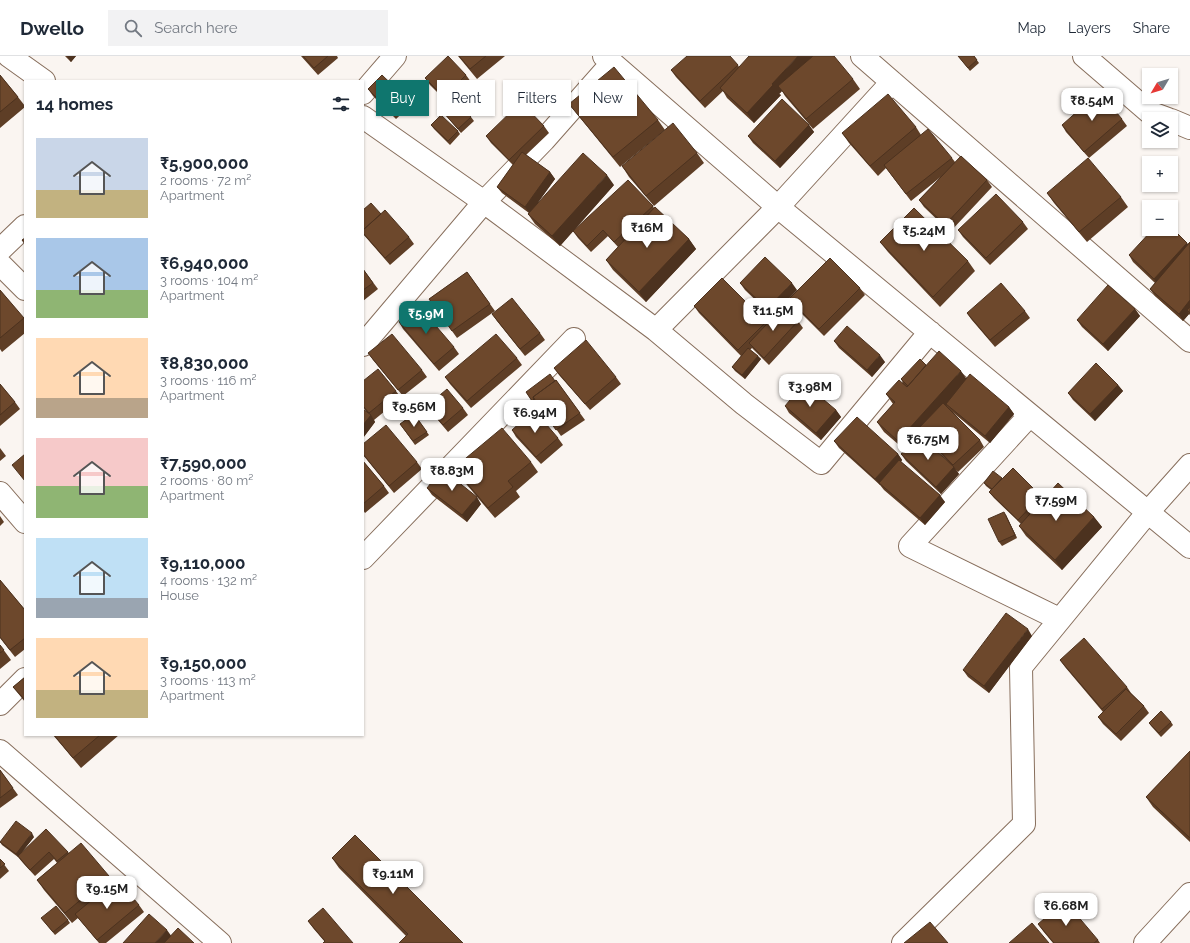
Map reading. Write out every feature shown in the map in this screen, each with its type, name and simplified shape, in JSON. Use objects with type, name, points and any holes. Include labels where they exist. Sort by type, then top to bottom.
[{"type":"street","points":[[9,56],[43,80]]},
{"type":"street","points":[[862,56],[1190,341]]},
{"type":"street","points":[[1084,56],[1149,112]]},
{"type":"street","points":[[364,92],[390,58]]},
{"type":"street","points":[[364,344],[484,202],[544,140],[608,60],[778,207],[1190,547]]},
{"type":"street","points":[[656,330],[778,207],[892,82]]},
{"type":"street","points":[[364,118],[484,202],[656,330],[744,404],[821,463],[930,332]]},
{"type":"street","points":[[0,250],[24,227]]},
{"type":"street","points":[[0,264],[24,288]]},
{"type":"street","points":[[364,557],[574,339]]},
{"type":"street","points":[[1030,415],[910,546],[1060,619]]},
{"type":"street","points":[[903,943],[1024,824],[1021,667],[1148,512],[1190,465]]},
{"type":"street","points":[[0,492],[24,521]]},
{"type":"street","points":[[0,704],[24,679]]},
{"type":"street","points":[[0,751],[220,943]]},
{"type":"street","points":[[1144,943],[1190,894]]},
{"type":"building","points":[[303,56],[328,56],[314,68]]},
{"type":"building","points":[[448,56],[466,75],[461,80],[437,80],[437,90],[429,82],[429,80],[425,78]]},
{"type":"building","points":[[459,56],[486,56],[470,69]]},
{"type":"building","points":[[687,56],[730,56],[738,65],[700,101],[671,70]]},
{"type":"building","points":[[749,56],[798,56],[747,113],[720,88]]},
{"type":"building","points":[[813,56],[834,56],[853,79],[806,119],[778,86]]},
{"type":"building","points":[[958,56],[974,56],[977,60],[968,68]]},
{"type":"building","points":[[614,67],[625,80],[598,80]]},
{"type":"building","points":[[0,75],[18,97],[0,112]]},
{"type":"building","points":[[382,75],[387,80],[377,80]]},
{"type":"building","points":[[376,81],[376,97],[368,89]]},
{"type":"building","points":[[1099,92],[1122,119],[1084,152],[1062,125]]},
{"type":"building","points":[[888,94],[916,127],[870,166],[842,133]]},
{"type":"building","points":[[637,95],[658,120],[613,157],[571,106],[571,102],[579,96],[579,116],[637,116]]},
{"type":"building","points":[[782,99],[809,125],[775,161],[748,136]]},
{"type":"building","points":[[440,116],[442,116],[458,131],[448,141],[431,125]]},
{"type":"building","points":[[447,116],[470,116],[471,117],[458,129]]},
{"type":"building","points":[[507,116],[534,116],[544,126],[509,160],[486,136]]},
{"type":"building","points":[[673,123],[697,153],[646,196],[622,166]]},
{"type":"building","points":[[928,129],[952,158],[906,194],[884,165]]},
{"type":"building","points":[[522,152],[550,172],[525,207],[497,187]]},
{"type":"building","points":[[583,153],[607,175],[552,236],[528,214]]},
{"type":"building","points":[[961,156],[987,180],[945,225],[919,200]]},
{"type":"building","points":[[1088,158],[1121,197],[1079,232],[1047,193]]},
{"type":"building","points":[[628,180],[653,206],[614,242],[603,230],[587,246],[573,231]]},
{"type":"building","points":[[996,194],[1023,222],[986,258],[958,230]]},
{"type":"building","points":[[371,203],[381,214],[364,229],[364,209]]},
{"type":"building","points":[[655,207],[689,239],[639,292],[606,260]]},
{"type":"building","points":[[914,208],[968,261],[933,297],[880,242]]},
{"type":"building","points":[[385,210],[409,237],[385,258],[364,234],[364,229]]},
{"type":"building","points":[[1178,234],[1187,243],[1154,279],[1129,255],[1147,236],[1178,236]]},
{"type":"building","points":[[1190,242],[1190,300],[1179,314],[1150,289]]},
{"type":"building","points":[[765,257],[792,283],[767,309],[740,283]]},
{"type":"building","points":[[830,258],[860,288],[819,329],[789,299]]},
{"type":"building","points":[[364,270],[373,283],[364,289]]},
{"type":"building","points":[[467,272],[490,304],[452,331],[429,299]]},
{"type":"building","points":[[722,278],[766,322],[738,350],[694,306]]},
{"type":"building","points":[[1001,283],[1025,311],[990,340],[967,313]]},
{"type":"building","points":[[1108,285],[1135,309],[1103,344],[1077,320]]},
{"type":"building","points":[[0,290],[24,318],[0,338]]},
{"type":"building","points":[[512,298],[540,333],[520,349],[492,314]]},
{"type":"building","points":[[418,305],[454,347],[434,364],[399,322]]},
{"type":"building","points":[[783,307],[798,321],[764,358],[749,343]]},
{"type":"building","points":[[847,326],[880,355],[867,370],[834,341]]},
{"type":"building","points":[[392,334],[422,370],[398,390],[368,353]]},
{"type":"building","points":[[496,334],[517,358],[467,401],[445,377]]},
{"type":"building","points":[[586,340],[616,377],[585,404],[554,368]]},
{"type":"building","points":[[748,348],[758,356],[742,375],[732,367]]},
{"type":"building","points":[[939,351],[961,371],[898,441],[877,422],[895,402],[886,394],[899,380],[907,387]]},
{"type":"building","points":[[920,359],[926,365],[908,386],[901,379]]},
{"type":"building","points":[[1096,363],[1118,385],[1090,414],[1068,393]]},
{"type":"building","points":[[378,369],[396,391],[369,413],[364,407],[364,380]]},
{"type":"building","points":[[550,374],[555,381],[533,397],[534,399],[532,401],[526,392]]},
{"type":"building","points":[[970,374],[1009,407],[985,436],[946,404]]},
{"type":"building","points":[[556,380],[580,413],[556,430],[533,397]]},
{"type":"building","points":[[804,383],[836,410],[816,433],[785,406]]},
{"type":"building","points":[[0,384],[15,402],[0,415]]},
{"type":"building","points":[[447,389],[463,408],[443,425],[427,406]]},
{"type":"building","points":[[943,403],[980,440],[953,465],[918,429]]},
{"type":"building","points":[[364,410],[371,415],[364,424]]},
{"type":"building","points":[[534,410],[558,438],[536,457],[512,430]]},
{"type":"building","points":[[414,414],[427,432],[413,441],[400,424]]},
{"type":"building","points":[[857,417],[898,454],[875,479],[834,441]]},
{"type":"building","points":[[386,425],[417,462],[389,486],[364,455],[364,443]]},
{"type":"building","points":[[502,428],[531,462],[508,481],[513,487],[488,508],[454,468]]},
{"type":"building","points":[[919,435],[954,467],[936,487],[901,454]]},
{"type":"building","points":[[24,455],[24,480],[12,465]]},
{"type":"building","points":[[899,460],[940,495],[920,518],[879,483]]},
{"type":"building","points":[[364,462],[384,486],[364,503]]},
{"type":"building","points":[[1013,468],[1041,496],[1018,520],[989,492]]},
{"type":"building","points":[[442,469],[477,497],[462,515],[427,488]]},
{"type":"building","points":[[993,471],[1002,478],[992,489],[984,483]]},
{"type":"building","points":[[1058,483],[1094,517],[1055,560],[1019,526]]},
{"type":"building","points":[[1004,512],[1015,535],[999,542],[988,519]]},
{"type":"building","points":[[0,580],[24,609],[24,639],[10,650],[0,637]]},
{"type":"building","points":[[1006,613],[1028,629],[984,686],[963,670]]},
{"type":"building","points":[[1084,638],[1127,687],[1102,709],[1060,660]]},
{"type":"building","points":[[0,645],[4,650],[0,653]]},
{"type":"building","points":[[24,678],[24,699],[13,687]]},
{"type":"building","points":[[1126,689],[1144,706],[1116,734],[1098,717]]},
{"type":"building","points":[[1161,711],[1171,722],[1159,733],[1149,723]]},
{"type":"building","points":[[55,736],[99,736],[73,758]]},
{"type":"building","points":[[1190,751],[1190,838],[1146,797]]},
{"type":"building","points":[[0,770],[13,788],[0,798]]},
{"type":"building","points":[[16,821],[32,833],[16,854],[0,842]]},
{"type":"building","points":[[46,829],[68,852],[57,861],[49,852],[30,870],[18,856]]},
{"type":"building","points":[[355,835],[463,943],[399,943],[408,934],[332,858]]},
{"type":"building","points":[[81,843],[109,876],[65,913],[37,880]]},
{"type":"building","points":[[0,859],[5,864],[0,868]]},
{"type":"building","points":[[117,879],[139,905],[97,940],[75,914]]},
{"type":"building","points":[[1065,901],[1098,940],[1094,943],[1054,943],[1038,924]]},
{"type":"building","points":[[56,906],[68,920],[53,932],[41,918]]},
{"type":"building","points":[[323,908],[353,943],[323,943],[325,941],[308,921]]},
{"type":"building","points":[[149,914],[167,930],[155,943],[123,943]]},
{"type":"building","points":[[930,922],[948,943],[904,943]]},
{"type":"building","points":[[1032,923],[1049,943],[1009,943]]},
{"type":"building","points":[[178,928],[194,943],[164,943]]}]
